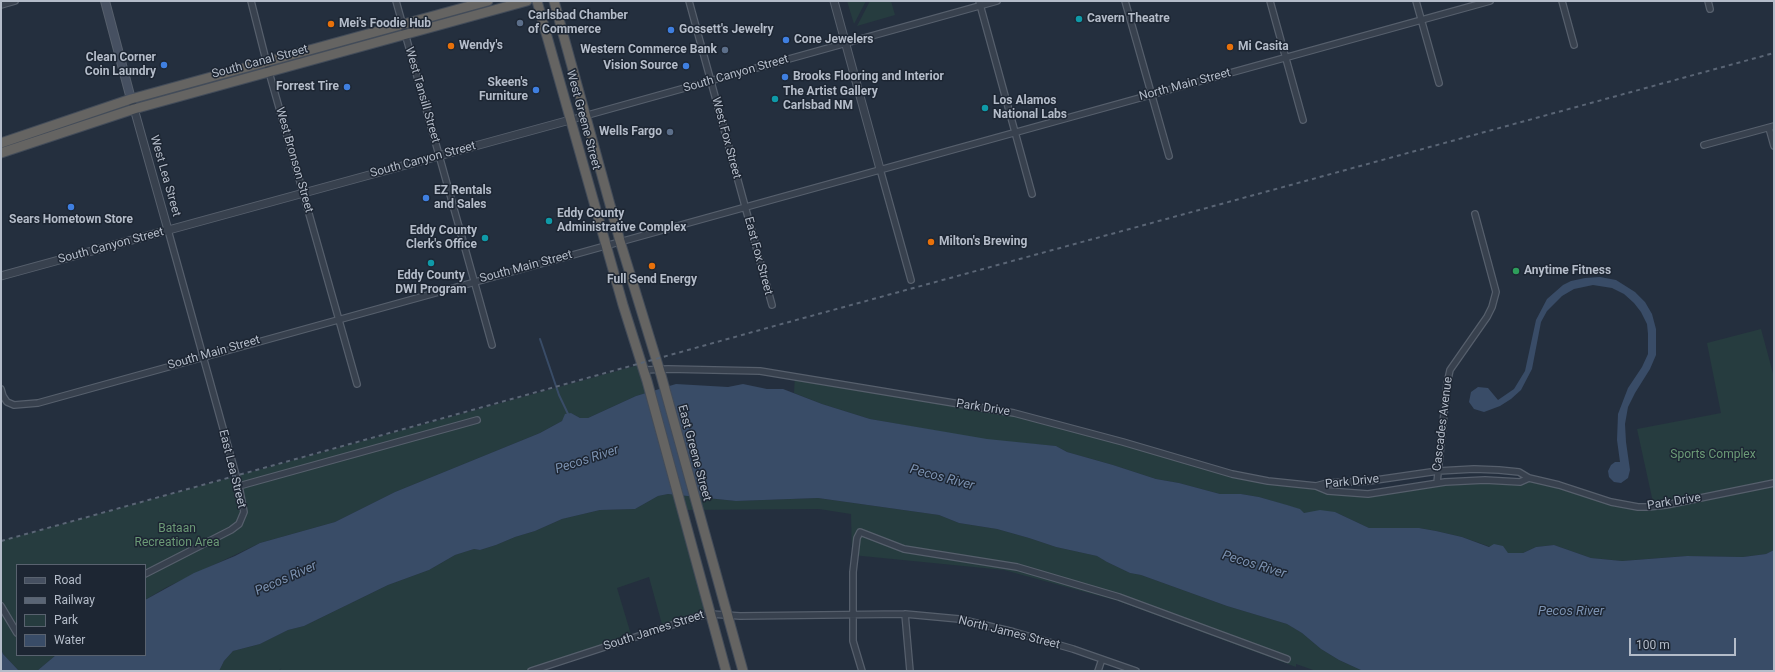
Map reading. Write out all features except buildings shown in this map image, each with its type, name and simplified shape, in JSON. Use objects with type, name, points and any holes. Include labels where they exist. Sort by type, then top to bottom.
[{"type":"highway","name":"South Canal Street","points":[[1,143],[132,99],[488,1]]},
{"type":"highway","name":"South Canal Street","points":[[1,153],[134,109],[527,1]]},
{"type":"highway","name":"West Greene Street","points":[[537,1],[606,245]]},
{"type":"highway","name":"West Greene Street","points":[[554,1],[620,241]]},
{"type":"highway","name":"East Greene Street","points":[[620,241],[660,369],[701,524],[743,671]]},
{"type":"highway","points":[[606,245],[644,370],[726,671]]},
{"type":"main road","name":"West Lea Street","points":[[105,1],[132,99]]},
{"type":"street","points":[[1,5],[15,1]]},
{"type":"street","name":"West Bronson Street","points":[[251,1],[269,72],[357,384]]},
{"type":"street","name":"West Tansill Street","points":[[396,1],[492,344]]},
{"type":"street","name":"West Fox Street","points":[[689,1],[744,206]]},
{"type":"street","points":[[834,1],[911,280]]},
{"type":"street","name":"South Canyon Street","points":[[1,276],[303,192],[586,116],[846,43],[980,3],[997,1]]},
{"type":"street","points":[[1125,1],[1169,156]]},
{"type":"street","points":[[1270,1],[1303,120]]},
{"type":"street","points":[[1416,1],[1439,83]]},
{"type":"street","name":"North Main Street","points":[[880,169],[1490,1]]},
{"type":"street","points":[[1562,1],[1574,45]]},
{"type":"street","points":[[1708,1],[1710,9]]},
{"type":"street","points":[[980,3],[1032,194]]},
{"type":"street","name":"West Lea Street","points":[[132,99],[203,356]]},
{"type":"street","points":[[1704,145],[1772,127],[1774,146]]},
{"type":"street","name":"South Main Street","points":[[1,390],[3,396],[10,404],[18,406],[38,402],[880,169]]},
{"type":"street","name":"East Fox Street","points":[[744,206],[772,305]]},
{"type":"street","name":"Cascades Avenue","points":[[1436,483],[1447,384],[1450,370],[1487,317],[1492,307],[1496,292],[1475,214]]},
{"type":"street","name":"East Lea Street","points":[[146,573],[232,530],[239,524],[244,512],[239,486],[203,356]]},
{"type":"street","name":"Park Drive","points":[[644,370],[738,369],[784,374],[865,389],[1014,413],[1123,442],[1232,474],[1268,481],[1316,486],[1328,491],[1368,494],[1436,483],[1485,480],[1520,482],[1529,478]]},
{"type":"street","points":[[239,486],[477,420]]},
{"type":"street","name":"Park Drive","points":[[1316,486],[1327,483],[1369,481],[1438,471],[1474,469],[1499,470],[1519,472],[1529,478],[1559,484],[1617,503],[1648,507],[1666,505],[1774,483]]},
{"type":"street","points":[[862,671],[853,641],[853,614],[854,555],[856,538],[858,534],[862,533],[904,549],[1017,567],[1112,595],[1179,618],[1287,659]]},
{"type":"street","points":[[1,606],[16,631]]},
{"type":"street","name":"South James Street","points":[[530,671],[700,616],[711,614],[853,614]]},
{"type":"street","name":"North James Street","points":[[853,614],[905,614],[959,619],[986,625],[1102,659],[1136,671]]},
{"type":"street","points":[[905,614],[910,671]]},
{"type":"street","points":[[1098,671],[1102,659]]},
{"type":"green space","points":[[847,1],[866,1],[854,24]]},
{"type":"green space","points":[[870,1],[891,1],[895,15],[857,26]]},
{"type":"green space","name":"Sports Complex","points":[[1761,329],[1774,377],[1774,550],[1766,554],[1743,557],[1687,556],[1622,561],[1591,558],[1554,545],[1536,547],[1523,553],[1508,553],[1462,537],[1436,531],[1419,528],[1369,528],[1335,512],[1304,513],[1299,509],[1259,497],[1241,494],[1220,494],[1179,483],[1156,479],[1067,452],[1056,446],[987,440],[870,419],[822,404],[794,393],[795,375],[1014,413],[1213,469],[1328,491],[1368,494],[1437,483],[1520,482],[1529,478],[1611,502],[1654,507],[1637,429],[1721,413],[1707,343]]},
{"type":"green space","name":"Bataan Recreation Area","points":[[642,364],[650,392],[636,396],[588,418],[580,418],[571,413],[562,421],[540,433],[395,492],[335,522],[260,543],[165,588],[146,599],[146,564],[16,564],[16,656],[55,656],[37,671],[19,671],[3,654],[1,649],[1,541]]},
{"type":"green space","points":[[668,494],[736,501],[818,498],[939,515],[959,523],[997,529],[1056,547],[1097,556],[1130,573],[1141,575],[1227,606],[1287,624],[1302,633],[1321,649],[1339,660],[1363,671],[1316,671],[1296,664],[1296,667],[1118,601],[1004,570],[852,555],[851,514],[819,509],[683,510],[711,614],[663,628],[649,577],[617,588],[632,638],[531,671],[279,671],[282,668],[278,671],[219,671],[224,661],[233,651],[260,644],[288,630],[304,626],[388,585],[429,570],[455,555],[474,549],[480,550],[496,545],[535,531],[562,519],[600,510],[635,509],[658,496]]},
{"type":"water","points":[[1600,277],[1616,280],[1635,292],[1645,302],[1652,314],[1656,329],[1656,355],[1650,369],[1628,407],[1625,424],[1630,470],[1628,478],[1621,483],[1614,482],[1609,477],[1608,471],[1611,465],[1615,462],[1620,462],[1617,440],[1618,414],[1628,388],[1642,367],[1648,354],[1647,324],[1641,312],[1624,294],[1612,288],[1593,285],[1574,289],[1562,296],[1547,311],[1541,322],[1532,369],[1521,390],[1500,406],[1484,412],[1474,409],[1469,402],[1471,392],[1478,387],[1488,388],[1498,400],[1514,389],[1525,371],[1536,320],[1547,299],[1563,285],[1571,281]]},
{"type":"water","name":"Pecos River","points":[[676,384],[728,387],[743,384],[767,389],[783,389],[822,404],[870,419],[987,439],[1056,446],[1067,452],[1156,479],[1179,483],[1220,494],[1241,494],[1259,497],[1300,509],[1304,513],[1320,510],[1335,512],[1369,528],[1419,528],[1436,531],[1462,537],[1489,547],[1494,544],[1503,546],[1508,553],[1523,553],[1536,547],[1554,545],[1591,558],[1622,561],[1687,556],[1743,557],[1766,554],[1774,550],[1774,671],[1363,671],[1339,660],[1321,649],[1302,633],[1287,624],[1227,606],[1141,575],[1130,573],[1097,556],[1056,547],[997,529],[959,523],[939,515],[818,498],[736,501],[668,494],[658,496],[635,509],[600,510],[562,519],[535,531],[496,545],[480,550],[474,549],[455,555],[429,570],[388,585],[304,626],[288,630],[260,644],[233,651],[224,661],[219,671],[37,671],[55,656],[146,656],[146,599],[194,573],[235,556],[260,543],[335,522],[395,492],[540,433],[562,421],[565,414],[571,413],[580,418],[588,418],[636,396]]},
{"type":"water","points":[[1,649],[3,654],[19,671],[1,671]]},
{"type":"waterway","points":[[540,339],[559,395],[569,416]]},
{"type":"railway","points":[[1,541],[778,325],[1774,53]]},
{"type":"place","name":"Cavern Theatre","points":[[1079,19]]},
{"type":"place","name":"Carlsbad Chamber of Commerce","points":[[520,23]]},
{"type":"place","name":"Mei's Foodie Hub","points":[[331,24]]},
{"type":"place","name":"Gossett's Jewelry","points":[[671,30]]},
{"type":"place","name":"Cone Jewelers","points":[[786,40]]},
{"type":"place","name":"Wendy's","points":[[451,46]]},
{"type":"place","name":"Mi Casita","points":[[1230,47]]},
{"type":"place","name":"Western Commerce Bank","points":[[725,50]]},
{"type":"place","name":"Clean Corner Coin Laundry","points":[[164,65]]},
{"type":"place","name":"Vision Source","points":[[686,66]]},
{"type":"place","name":"Brooks Flooring and Interior","points":[[785,77]]},
{"type":"place","name":"Forrest Tire","points":[[347,87]]},
{"type":"place","name":"Skeen's Furniture","points":[[536,90]]},
{"type":"place","name":"The Artist Gallery Carlsbad NM","points":[[775,99]]},
{"type":"place","name":"Los Alamos National Labs","points":[[985,108]]},
{"type":"place","name":"Wells Fargo","points":[[670,132]]},
{"type":"place","name":"EZ Rentals and Sales","points":[[426,198]]},
{"type":"place","name":"Sears Hometown Store","points":[[71,207]]},
{"type":"place","name":"Eddy County Administrative Complex","points":[[549,221]]},
{"type":"place","name":"Eddy County Clerk's Office","points":[[485,238]]},
{"type":"place","name":"Milton's Brewing","points":[[931,242]]},
{"type":"place","name":"Eddy County DWI Program","points":[[431,263]]},
{"type":"place","name":"Full Send Energy","points":[[652,266]]},
{"type":"place","name":"Anytime Fitness","points":[[1516,271]]}]
